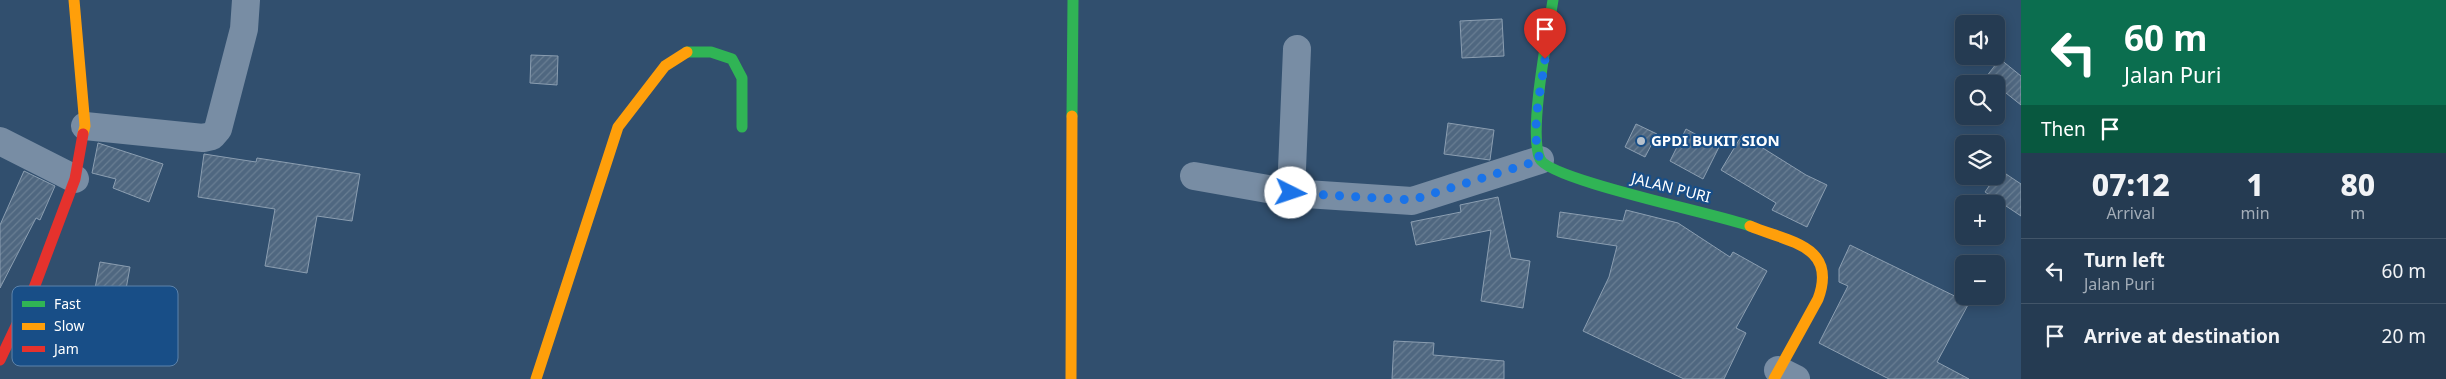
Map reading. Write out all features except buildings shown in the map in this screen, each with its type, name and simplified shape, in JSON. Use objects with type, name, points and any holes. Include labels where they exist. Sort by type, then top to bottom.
[{"type":"street","points":[[35,286],[75,179],[85,126],[74,0]]},
{"type":"street","points":[[85,126],[203,138],[212,136],[218,129],[244,29],[246,0]]},
{"type":"street","points":[[1071,379],[1069,276],[1073,0]]},
{"type":"street","points":[[1194,176],[1291,193],[1412,200],[1540,160],[1536,147],[1537,125],[1553,0]]},
{"type":"street","points":[[1291,193],[1297,49]]},
{"type":"street","points":[[536,379],[618,127],[666,66],[688,52],[711,52],[732,59],[742,78],[742,127]]},
{"type":"street","points":[[0,140],[75,179]]},
{"type":"street","name":"JALAN PURI","points":[[1540,160],[1549,168],[1582,181],[1715,214],[1784,239],[1817,256],[1823,268],[1824,280],[1819,297],[1783,376]]},
{"type":"street","points":[[0,360],[12,335]]},
{"type":"traffic: fast","points":[[1072,116],[1073,0]]},
{"type":"traffic: fast","points":[[1553,0],[1540,82],[1536,128],[1540,159],[1551,167],[1572,177],[1750,226]]},
{"type":"traffic: fast","points":[[687,52],[711,52],[732,59],[742,78],[742,127]]},
{"type":"traffic: slow","points":[[74,0],[85,126],[83,134]]},
{"type":"traffic: slow","points":[[536,379],[618,127],[665,66],[687,52]]},
{"type":"traffic: slow","points":[[1071,379],[1072,116]]},
{"type":"traffic: slow","points":[[1750,226],[1806,248],[1815,256],[1821,267],[1822,281],[1818,299],[1774,379]]},
{"type":"traffic: jam","points":[[35,286],[75,179],[83,134]]},
{"type":"traffic: jam","points":[[0,360],[12,335]]},
{"type":"place","name":"GPDI BUKIT SION","points":[[1641,141]]},
{"type":"route","points":[[1291,193],[1412,200],[1540,160],[1536,147],[1537,125],[1545,59]]}]
